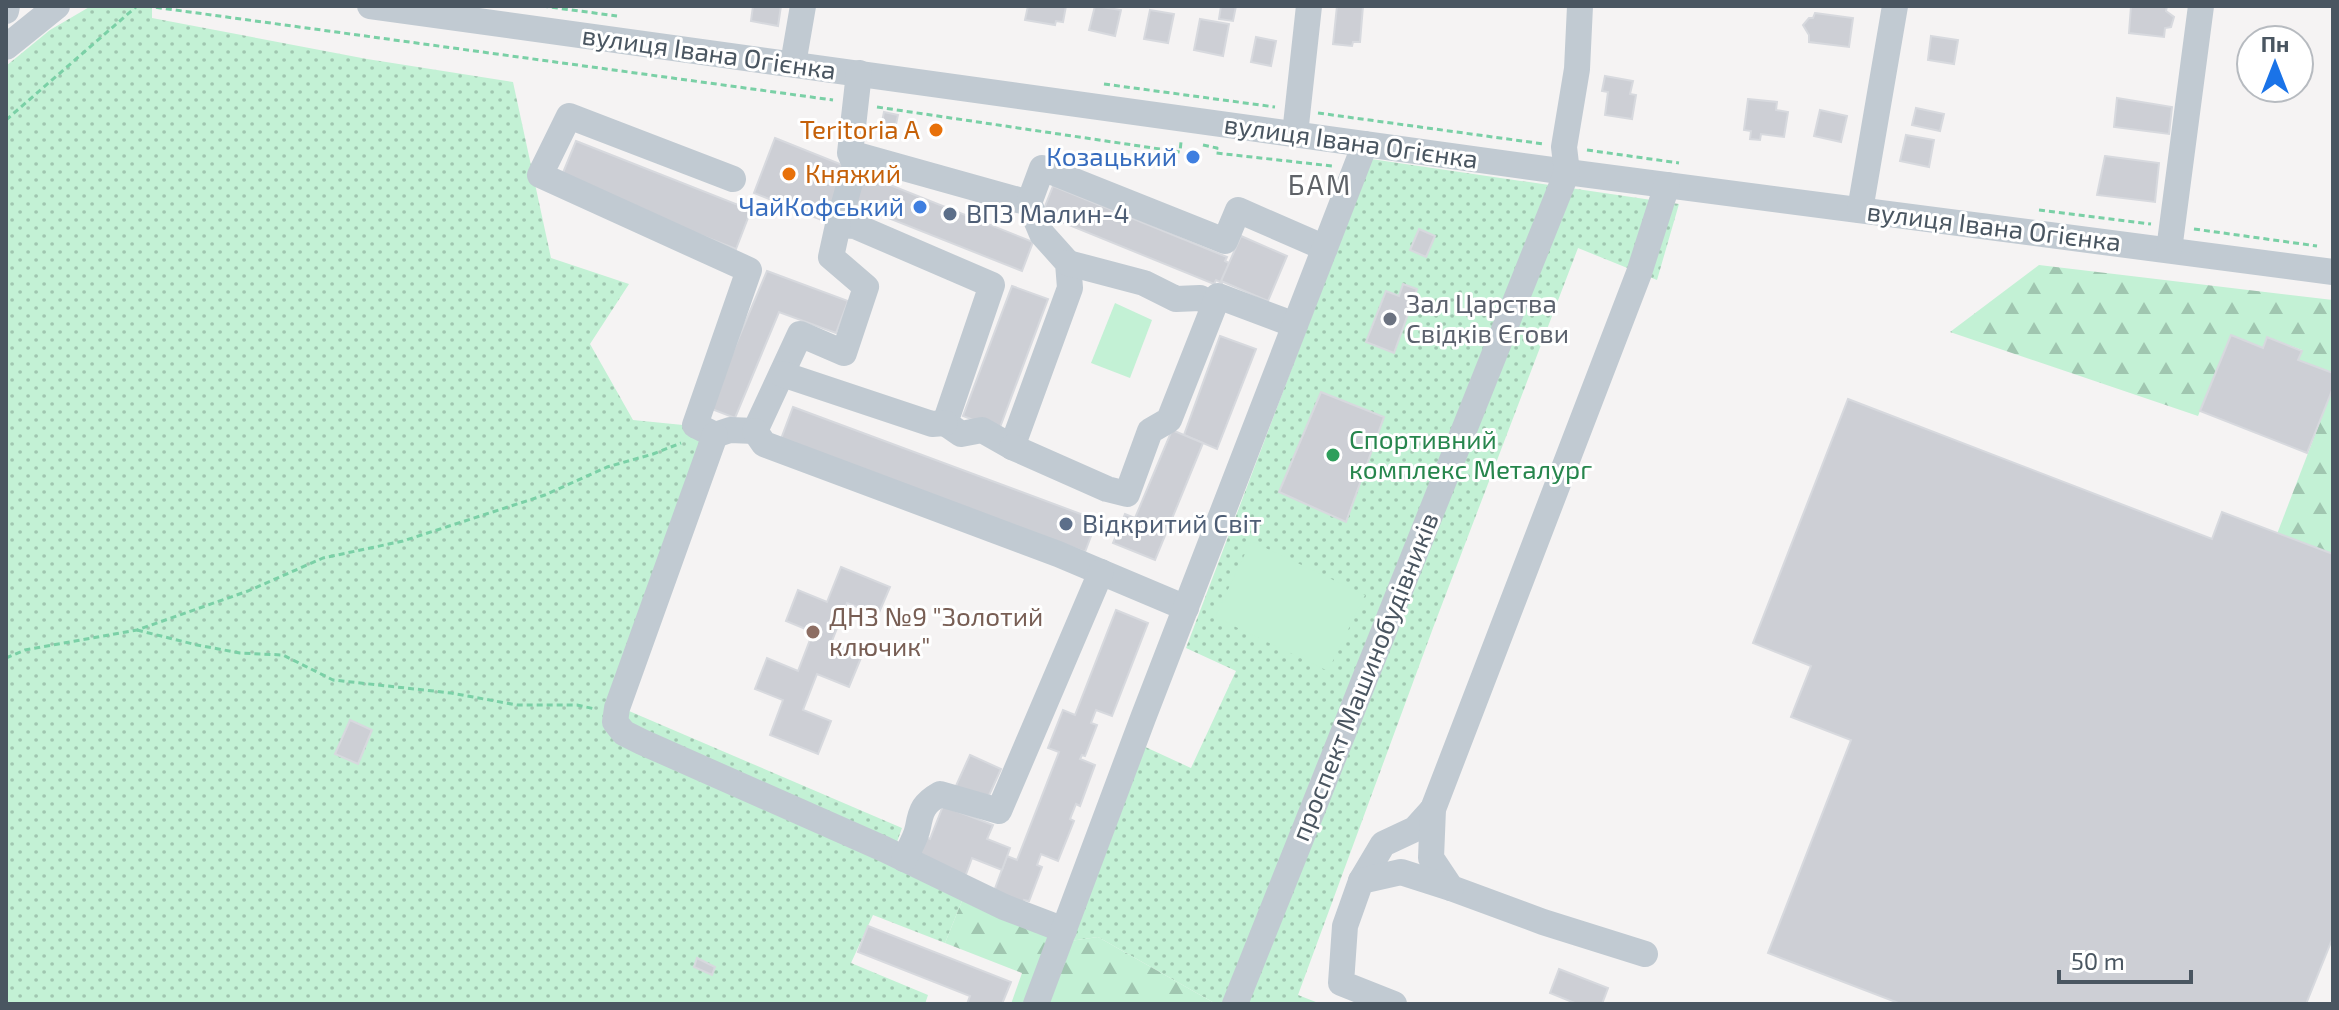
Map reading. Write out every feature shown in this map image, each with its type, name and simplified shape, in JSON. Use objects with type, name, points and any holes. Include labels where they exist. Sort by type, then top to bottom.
[{"type":"street","points":[[6,47],[57,6]]},
{"type":"street","name":"вулиця Івана Огієнка","points":[[370,6],[859,73],[1296,122],[1365,144],[1566,160],[1667,185],[1860,210],[2171,238],[2333,272]]},
{"type":"street","points":[[793,64],[803,6]]},
{"type":"street","points":[[1296,122],[1309,6]]},
{"type":"street","name":"проспект Машинобудівників","points":[[1235,1004],[1566,160],[1577,69],[1580,6]]},
{"type":"street","points":[[1860,210],[1895,6]]},
{"type":"street","points":[[2171,238],[2201,6]]},
{"type":"street","points":[[755,431],[800,334],[844,353],[866,287],[831,257],[855,165],[850,153],[859,73]]},
{"type":"street","points":[[733,179],[569,116],[540,175],[749,270],[695,425],[715,435],[730,430],[755,431]]},
{"type":"street","points":[[1036,1004],[1365,144]]},
{"type":"street","points":[[850,153],[1029,203]]},
{"type":"street","points":[[1214,305],[1200,298],[1176,299],[1144,283],[1068,263],[1042,234],[1029,203],[1042,168],[1225,241],[1238,210],[1325,248]]},
{"type":"street","points":[[1451,888],[1431,858],[1433,809],[1639,273],[1667,185]]},
{"type":"street","points":[[838,225],[855,226],[992,285],[945,423]]},
{"type":"street","points":[[1012,447],[1070,288],[1068,263]]},
{"type":"street","points":[[782,374],[932,424],[945,423],[961,434],[982,430],[1012,447],[1107,489],[1127,494],[1150,431],[1169,420],[1218,296],[1295,325]]},
{"type":"street","points":[[755,431],[764,444],[1101,572],[1186,608]]},
{"type":"street","points":[[715,435],[617,708],[615,722],[624,733],[642,742],[1004,907],[1064,930]]},
{"type":"street","points":[[904,859],[926,802],[940,794],[999,811],[1101,572]]},
{"type":"street","points":[[1394,1004],[1341,983],[1345,926],[1361,881],[1383,844],[1415,829],[1433,809]]},
{"type":"street","points":[[1361,881],[1401,872],[1645,954]]},
{"type":"path","points":[[6,120],[137,6]]},
{"type":"path","points":[[146,6],[1180,152],[1181,142],[1217,148],[1216,153],[1355,169]]},
{"type":"path","points":[[1100,83],[1296,122],[1566,160],[1691,164]]},
{"type":"path","points":[[2034,209],[2171,238],[2318,246]]},
{"type":"path","points":[[6,658],[25,650],[137,630],[248,591],[323,558],[403,541],[545,495],[607,467],[653,454],[703,434],[715,435]]},
{"type":"path","points":[[137,630],[212,648],[283,655],[333,680],[451,693],[517,705],[577,705],[609,713],[615,722]]},
{"type":"green space","points":[[91,6],[152,6],[152,18],[367,59],[513,82],[551,258],[629,284],[590,344],[633,420],[683,425],[712,436],[622,708],[902,828],[892,856],[966,891],[945,943],[873,915],[851,963],[928,995],[925,1004],[6,1004],[6,66],[50,30]]},
{"type":"green space","points":[[1371,159],[1679,204],[1657,280],[1578,248],[1433,628],[1298,995],[1321,1004],[1216,1004],[1098,937],[1070,941],[1141,745],[1191,768],[1236,671],[1186,648]]},
{"type":"green space","points":[[2039,265],[2333,300],[2333,373],[2298,360],[2302,350],[2268,337],[2263,348],[2231,335],[2198,416],[1950,332]]},
{"type":"green space","points":[[1115,303],[1152,320],[1130,378],[1091,363]]},
{"type":"green space","points":[[2333,388],[2333,554],[2277,534]]},
{"type":"green space","points":[[1251,541],[1365,595],[1328,671],[1215,617]]},
{"type":"green space","points":[[966,891],[1070,941],[1098,937],[1216,1004],[1011,1004],[1022,973],[945,943]]},
{"type":"building","points":[[753,6],[781,6],[778,26],[751,21]]},
{"type":"building","points":[[1028,6],[1066,6],[1063,22],[1056,21],[1055,25],[1025,20]]},
{"type":"building","points":[[1095,6],[1121,10],[1115,36],[1089,30]]},
{"type":"building","points":[[1221,6],[1236,6],[1233,21],[1219,19]]},
{"type":"building","points":[[1337,6],[1363,6],[1360,42],[1353,42],[1352,46],[1333,44]]},
{"type":"building","points":[[2131,6],[2167,6],[2166,11],[2174,17],[2171,27],[2165,28],[2164,37],[2129,33]]},
{"type":"building","points":[[1150,10],[1174,14],[1168,43],[1144,39]]},
{"type":"building","points":[[1815,13],[1853,18],[1849,47],[1809,42],[1803,25]]},
{"type":"building","points":[[1200,19],[1229,24],[1223,56],[1194,50]]},
{"type":"building","points":[[1931,36],[1958,40],[1954,64],[1928,60]]},
{"type":"building","points":[[1256,37],[1276,41],[1271,66],[1251,62]]},
{"type":"building","points":[[1605,76],[1633,81],[1630,94],[1636,95],[1632,119],[1605,115],[1608,92],[1602,91]]},
{"type":"building","points":[[2117,98],[2172,107],[2169,134],[2114,127]]},
{"type":"building","points":[[1748,99],[1777,102],[1776,110],[1788,112],[1784,137],[1761,134],[1760,140],[1750,139],[1751,131],[1744,130]]},
{"type":"building","points":[[1916,108],[1944,114],[1940,131],[1912,125]]},
{"type":"building","points":[[1820,110],[1847,116],[1841,142],[1814,136]]},
{"type":"building","points":[[884,112],[898,115],[895,129],[881,127]]},
{"type":"building","points":[[1906,135],[1934,140],[1929,167],[1900,161]]},
{"type":"building","points":[[775,138],[850,168],[829,223],[754,193]]},
{"type":"building","points":[[576,141],[751,210],[736,249],[560,180]]},
{"type":"building","points":[[2105,156],[2159,163],[2155,202],[2097,195]]},
{"type":"building","points":[[860,173],[1033,242],[1022,271],[848,202]]},
{"type":"building","points":[[1053,186],[1227,257],[1225,261],[1229,263],[1222,283],[1216,280],[1214,284],[1042,214]]},
{"type":"building","points":[[1419,229],[1435,236],[1426,257],[1410,250]]},
{"type":"building","points":[[1241,236],[1287,256],[1268,301],[1221,281]]},
{"type":"building","points":[[767,271],[848,301],[836,333],[779,312],[735,418],[709,408]]},
{"type":"building","name":"Зал Царства Свідків Єгови","points":[[1403,284],[1417,289],[1394,353],[1366,342],[1386,291],[1399,296]]},
{"type":"building","points":[[1012,286],[1048,299],[999,430],[963,416]]},
{"type":"building","points":[[2231,335],[2263,348],[2267,337],[2302,351],[2298,360],[2333,373],[2333,388],[2307,453],[2200,411]]},
{"type":"building","points":[[1220,336],[1256,349],[1217,449],[1184,435]]},
{"type":"building","name":"Спортивний комплекс Металург","points":[[1321,392],[1384,417],[1346,522],[1279,492]]},
{"type":"building","points":[[1848,399],[2212,539],[2222,512],[2333,554],[2333,937],[2306,1004],[1901,1004],[1768,953],[1851,740],[1791,717],[1811,666],[1753,643]]},
{"type":"building","points":[[793,407],[1097,520],[1085,552],[781,439]]},
{"type":"building","points":[[1172,430],[1203,443],[1155,560],[1113,543],[1125,514],[1135,518]]},
{"type":"building","points":[[841,567],[890,587],[878,615],[847,603],[832,641],[863,653],[849,687],[817,674],[803,710],[831,721],[818,754],[770,735],[783,700],[755,689],[767,658],[798,671],[813,632],[786,621],[798,590],[827,602]]},
{"type":"building","points":[[1116,610],[1148,623],[1112,716],[1096,710],[1091,723],[1097,725],[1085,756],[1082,755],[1080,759],[1095,765],[1080,806],[1076,804],[1070,819],[1074,821],[1058,861],[1041,854],[1037,865],[1042,867],[1029,901],[1024,900],[1022,906],[993,894],[1007,856],[1017,860],[1059,752],[1048,748],[1063,710],[1075,715]]},
{"type":"building","points":[[350,720],[372,730],[358,764],[335,754]]},
{"type":"building","points":[[970,755],[1001,769],[986,802],[955,788]]},
{"type":"building","points":[[943,806],[993,825],[987,839],[1010,848],[1002,870],[972,858],[965,877],[914,858],[923,836],[930,839]]},
{"type":"building","points":[[868,926],[1011,982],[1002,1004],[967,1004],[970,996],[858,952]]},
{"type":"building","points":[[697,958],[715,967],[712,975],[694,967]]},
{"type":"building","points":[[1559,969],[1608,988],[1602,1004],[1577,1004],[1550,993]]},
{"type":"place","name":"Teritoria A","points":[[936,130]]},
{"type":"place","name":"Козацький","points":[[1193,157]]},
{"type":"place","name":"Княжий","points":[[789,174]]},
{"type":"place","name":"ЧайКофський","points":[[920,207]]},
{"type":"place","name":"ВПЗ Малин-4","points":[[950,214]]},
{"type":"place","name":"Зал Царства Свідків Єгови","points":[[1390,319]]},
{"type":"place","name":"Спортивний комплекс Металург","points":[[1333,455]]},
{"type":"place","name":"Відкритий Світ","points":[[1066,524]]},
{"type":"place","name":"ДНЗ №9 \"Золотий ключик\"","points":[[813,632]]},
{"type":"district","name":"БАМ","points":[[1320,185]]}]
